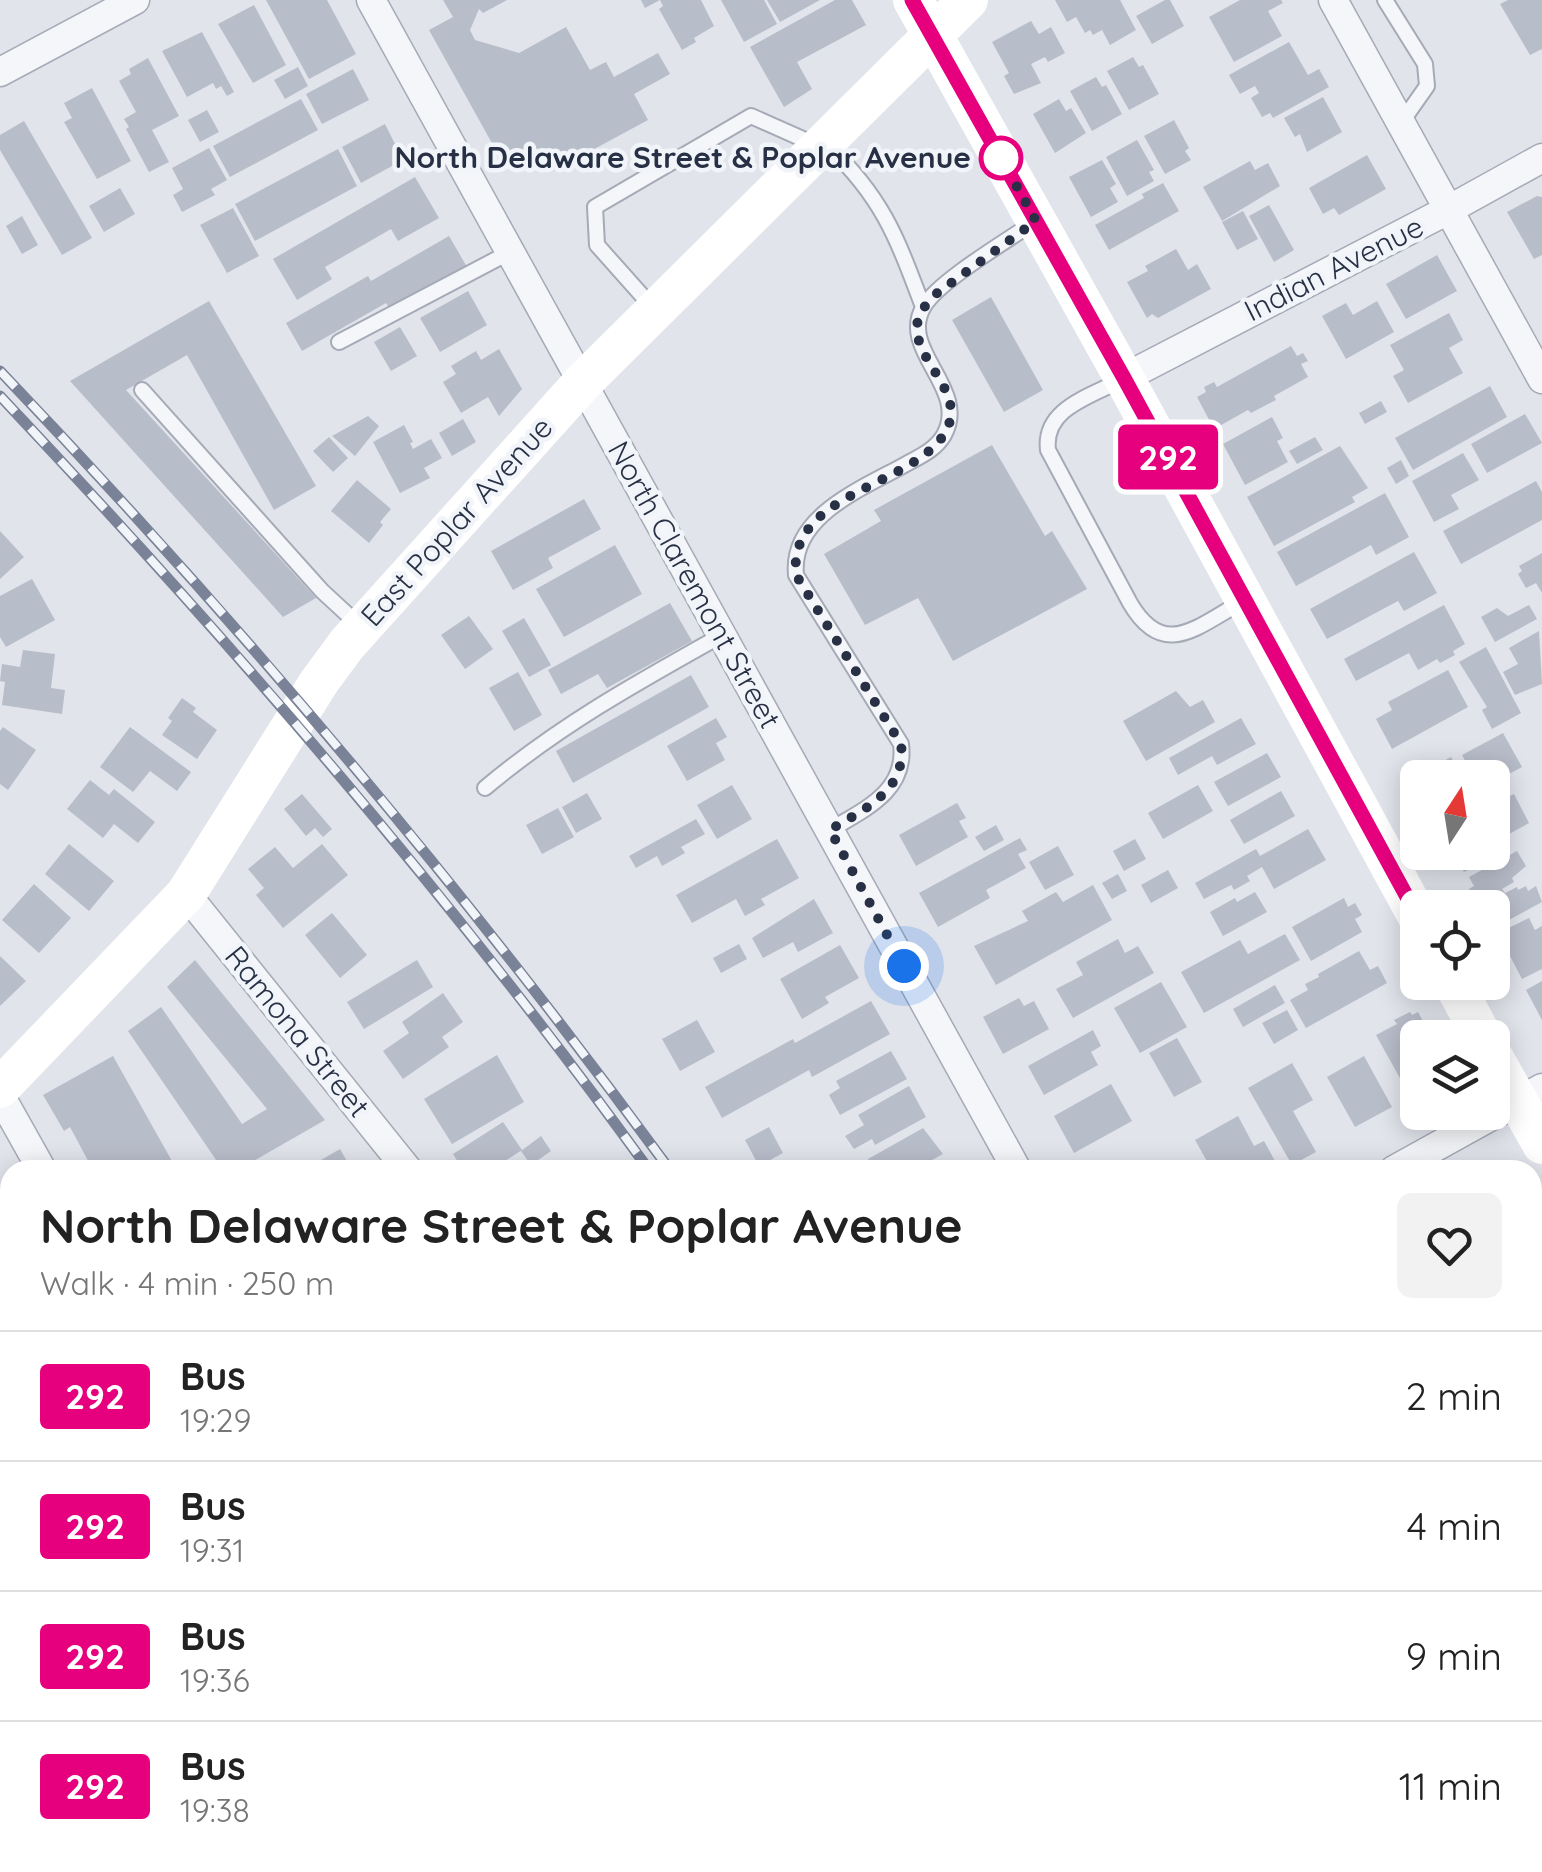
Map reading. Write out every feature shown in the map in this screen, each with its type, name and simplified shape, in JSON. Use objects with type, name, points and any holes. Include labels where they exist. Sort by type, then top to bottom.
[{"type":"main road","name":"East Poplar Avenue","points":[[0,1092],[186,894],[319,682],[362,628],[583,382],[821,144],[922,17],[968,0]]},
{"type":"main road","points":[[922,17],[1403,890]]},
{"type":"main road","points":[[1510,1073],[1530,1094],[1542,1144]]},
{"type":"street","points":[[0,72],[134,0]]},
{"type":"street","name":"North Claremont Street","points":[[370,0],[1012,1160]]},
{"type":"street","points":[[1333,0],[1542,379]]},
{"type":"street","name":"Indian Avenue","points":[[1124,378],[1542,158]]},
{"type":"street","name":"Ramona Street","points":[[186,894],[400,1160]]},
{"type":"street","points":[[0,1092],[37,1160]]},
{"type":"street","points":[[1412,1160],[1530,1094]]},
{"type":"lane","points":[[1385,0],[1425,64],[1427,86],[1400,123]]},
{"type":"lane","points":[[655,310],[596,245],[595,207],[752,116],[821,144],[859,175],[888,220],[924,307]]},
{"type":"lane","points":[[830,830],[888,792],[903,761],[901,744],[796,575],[794,557],[801,538],[836,505],[931,450],[943,436],[950,418],[948,396],[920,341],[917,327],[924,307],[952,281],[1036,221]]},
{"type":"lane","points":[[338,342],[510,252]]},
{"type":"lane","points":[[1124,378],[1057,415],[1047,439],[1048,450],[1140,621],[1154,632],[1178,636],[1245,600]]},
{"type":"lane","points":[[142,390],[322,591],[362,628]]},
{"type":"lane","points":[[485,788],[552,734],[722,635]]},
{"type":"building","points":[[266,0],[327,0],[356,54],[309,79]]},
{"type":"building","points":[[443,0],[507,0],[483,13],[479,9],[470,30],[475,40],[519,53],[566,27],[590,70],[606,62],[614,77],[658,53],[670,74],[634,94],[648,120],[550,173],[537,148],[508,164],[497,143],[493,145],[429,30],[453,17]]},
{"type":"building","points":[[641,0],[660,0],[645,8]]},
{"type":"building","points":[[660,0],[701,0],[714,26],[682,50],[659,9],[663,6]]},
{"type":"building","points":[[721,0],[764,0],[777,24],[744,42]]},
{"type":"building","points":[[767,0],[820,0],[780,22]]},
{"type":"building","points":[[835,0],[852,0],[866,25],[797,62],[812,89],[784,107],[750,47]]},
{"type":"building","points":[[1055,0],[1120,0],[1136,30],[1110,45],[1102,30],[1093,35],[1090,30],[1085,33],[1076,17],[1067,22]]},
{"type":"building","points":[[1170,0],[1184,26],[1152,44],[1136,16]]},
{"type":"building","points":[[1240,0],[1281,0],[1283,3],[1268,11],[1282,36],[1234,62],[1209,17]]},
{"type":"building","points":[[1508,0],[1542,0],[1542,49],[1530,55],[1500,4]]},
{"type":"building","points":[[254,5],[286,65],[253,83],[218,24]]},
{"type":"building","points":[[1031,21],[1039,34],[1051,27],[1065,53],[1048,62],[1045,57],[1031,64],[1041,83],[1014,94],[1004,76],[1009,73],[992,42]]},
{"type":"building","points":[[202,32],[234,92],[227,96],[221,86],[216,89],[213,83],[187,97],[162,51]]},
{"type":"building","points":[[1289,42],[1308,75],[1319,69],[1329,87],[1273,118],[1270,113],[1262,117],[1251,98],[1259,93],[1255,86],[1240,94],[1229,75]]},
{"type":"building","points":[[1133,57],[1139,67],[1143,65],[1159,94],[1129,110],[1107,71]]},
{"type":"building","points":[[148,58],[179,116],[152,130],[169,162],[149,172],[126,129],[129,127],[124,119],[136,112],[119,81],[131,74],[129,69]]},
{"type":"building","points":[[298,67],[308,86],[285,99],[274,80]]},
{"type":"building","points":[[353,69],[369,100],[322,124],[306,94]]},
{"type":"building","points":[[1096,77],[1102,87],[1106,85],[1122,114],[1092,131],[1070,91]]},
{"type":"building","points":[[92,88],[131,161],[97,179],[64,122],[72,118],[64,103]]},
{"type":"building","points":[[1323,97],[1342,132],[1307,152],[1300,134],[1295,137],[1284,118]]},
{"type":"building","points":[[301,99],[318,130],[230,177],[213,146]]},
{"type":"building","points":[[1059,99],[1066,111],[1071,108],[1086,133],[1055,153],[1033,114]]},
{"type":"building","points":[[207,110],[219,132],[200,142],[188,120]]},
{"type":"building","points":[[1174,120],[1191,160],[1165,174],[1144,136]]},
{"type":"building","points":[[24,121],[92,238],[62,255],[0,150],[0,135]]},
{"type":"building","points":[[385,124],[403,160],[361,183],[342,147]]},
{"type":"building","points":[[1137,140],[1154,170],[1149,172],[1154,181],[1127,196],[1106,157]]},
{"type":"building","points":[[209,148],[227,180],[211,189],[215,195],[182,212],[173,195],[183,189],[172,168]]},
{"type":"building","points":[[338,149],[357,186],[255,241],[235,204]]},
{"type":"building","points":[[1367,155],[1386,189],[1339,215],[1334,208],[1323,214],[1309,188]]},
{"type":"building","points":[[1102,160],[1116,184],[1110,188],[1118,202],[1091,217],[1069,177]]},
{"type":"building","points":[[1250,161],[1255,170],[1268,163],[1280,186],[1222,221],[1203,187]]},
{"type":"building","points":[[415,177],[439,218],[398,241],[391,229],[325,267],[332,279],[297,300],[273,259]]},
{"type":"building","points":[[1163,183],[1179,211],[1109,250],[1095,225]]},
{"type":"building","points":[[120,188],[135,214],[104,232],[89,206]]},
{"type":"building","points":[[1542,197],[1542,255],[1534,259],[1507,212]]},
{"type":"building","points":[[1269,205],[1294,250],[1274,262],[1249,216]]},
{"type":"building","points":[[233,208],[259,256],[227,273],[200,225]]},
{"type":"building","points":[[1243,211],[1258,239],[1237,250],[1222,222]]},
{"type":"building","points":[[22,216],[38,245],[22,254],[6,226]]},
{"type":"building","points":[[449,236],[467,267],[391,310],[386,303],[302,351],[286,323]]},
{"type":"building","points":[[1176,249],[1188,270],[1197,264],[1211,289],[1158,318],[1152,314],[1147,318],[1127,282],[1148,271],[1145,266]]},
{"type":"building","points":[[1437,255],[1457,291],[1406,319],[1386,284]]},
{"type":"building","points":[[468,291],[487,325],[440,352],[420,318]]},
{"type":"building","points":[[991,297],[1043,390],[1004,412],[952,320]]},
{"type":"building","points":[[209,301],[316,486],[274,510],[187,355],[126,390],[316,598],[283,617],[70,381]]},
{"type":"building","points":[[1377,301],[1394,332],[1346,359],[1322,316],[1346,303],[1353,315]]},
{"type":"building","points":[[1449,313],[1463,340],[1449,348],[1463,373],[1408,403],[1393,376],[1404,370],[1390,345]]},
{"type":"building","points":[[400,327],[417,356],[391,371],[374,342]]},
{"type":"building","points":[[1291,346],[1297,356],[1303,353],[1308,361],[1301,364],[1308,377],[1274,396],[1276,400],[1214,429],[1197,397],[1206,392],[1204,387],[1214,382],[1217,387]]},
{"type":"building","points":[[499,349],[522,389],[499,416],[488,397],[461,413],[443,382],[456,374],[451,366],[476,351],[481,360]]},
{"type":"building","points":[[1490,386],[1507,417],[1413,470],[1395,438]]},
{"type":"building","points":[[1381,401],[1387,412],[1365,424],[1359,413]]},
{"type":"building","points":[[1525,414],[1542,443],[1487,473],[1471,444]]},
{"type":"building","points":[[368,416],[379,426],[355,456],[332,436]]},
{"type":"building","points":[[1272,417],[1283,438],[1277,441],[1288,462],[1245,485],[1223,444]]},
{"type":"building","points":[[463,419],[476,442],[452,456],[439,433]]},
{"type":"building","points":[[404,425],[413,449],[431,439],[442,458],[424,468],[430,478],[400,493],[373,442]]},
{"type":"building","points":[[329,437],[348,458],[333,472],[313,451]]},
{"type":"building","points":[[1315,437],[1323,450],[1297,464],[1289,451]]},
{"type":"building","points":[[992,445],[1045,536],[1052,531],[1087,589],[953,661],[918,598],[865,625],[824,554],[881,521],[874,510]]},
{"type":"building","points":[[1340,446],[1368,488],[1352,497],[1355,502],[1274,546],[1247,497]]},
{"type":"building","points":[[1463,453],[1479,480],[1451,495],[1459,509],[1434,522],[1412,481]]},
{"type":"building","points":[[1401,460],[1409,476],[1396,484],[1387,468]]},
{"type":"building","points":[[357,480],[391,509],[369,543],[331,511]]},
{"type":"building","points":[[1536,481],[1542,492],[1542,520],[1461,564],[1443,531]]},
{"type":"building","points":[[1385,493],[1409,537],[1376,555],[1371,545],[1296,586],[1277,552]]},
{"type":"building","points":[[584,499],[601,529],[548,558],[553,568],[513,590],[491,551]]},
{"type":"building","points":[[0,531],[24,557],[0,579]]},
{"type":"building","points":[[615,545],[642,594],[564,637],[536,589]]},
{"type":"building","points":[[1414,552],[1437,593],[1404,611],[1398,601],[1327,639],[1310,609]]},
{"type":"building","points":[[1542,553],[1542,593],[1536,583],[1526,588],[1518,574],[1522,571],[1519,566]]},
{"type":"building","points":[[32,579],[55,620],[6,647],[0,637],[0,596]]},
{"type":"building","points":[[670,603],[692,641],[607,688],[598,674],[561,694],[548,670]]},
{"type":"building","points":[[1444,605],[1465,644],[1453,651],[1455,655],[1440,663],[1437,659],[1418,670],[1409,653],[1356,681],[1344,659]]},
{"type":"building","points":[[1529,605],[1537,619],[1495,642],[1481,617],[1497,608],[1508,616]]},
{"type":"building","points":[[469,616],[493,649],[465,669],[441,635]]},
{"type":"building","points":[[524,618],[551,665],[529,677],[502,631]]},
{"type":"building","points":[[1539,631],[1542,684],[1515,695],[1503,672],[1518,664],[1509,648]]},
{"type":"building","points":[[1486,647],[1521,713],[1492,729],[1482,710],[1487,707],[1459,662]]},
{"type":"building","points":[[23,650],[55,654],[51,688],[65,690],[62,714],[2,705],[2,664],[20,667]]},
{"type":"building","points":[[1448,670],[1468,707],[1392,749],[1376,719],[1392,710],[1388,702]]},
{"type":"building","points":[[518,672],[542,715],[514,731],[489,688]]},
{"type":"building","points":[[691,675],[709,707],[573,783],[556,751]]},
{"type":"building","points":[[1176,691],[1190,707],[1203,700],[1215,722],[1146,761],[1123,721]]},
{"type":"building","points":[[182,698],[217,730],[197,759],[162,735]]},
{"type":"building","points":[[716,718],[727,737],[716,743],[725,760],[687,781],[667,746]]},
{"type":"building","points":[[1241,718],[1256,744],[1217,765],[1212,756],[1178,775],[1169,758]]},
{"type":"building","points":[[3,727],[36,750],[8,790],[0,784]]},
{"type":"building","points":[[130,727],[191,772],[177,791],[150,771],[133,792],[100,767]]},
{"type":"building","points":[[1503,733],[1522,767],[1510,773],[1510,760],[1465,760],[1462,755]]},
{"type":"building","points":[[1267,753],[1281,777],[1228,806],[1214,782]]},
{"type":"building","points":[[90,780],[109,795],[114,789],[155,822],[138,843],[114,824],[103,838],[67,809]]},
{"type":"building","points":[[732,785],[752,819],[717,839],[697,805]]},
{"type":"building","points":[[1198,785],[1213,811],[1163,839],[1148,813]]},
{"type":"building","points":[[1281,791],[1295,816],[1244,844],[1230,820]]},
{"type":"building","points":[[587,793],[602,819],[576,833],[562,807]]},
{"type":"building","points":[[302,794],[332,829],[323,837],[315,828],[306,836],[284,809]]},
{"type":"building","points":[[1514,794],[1529,823],[1510,833],[1510,796]]},
{"type":"building","points":[[957,803],[966,818],[959,821],[968,837],[916,866],[899,835]]},
{"type":"building","points":[[558,808],[574,837],[542,854],[526,825]]},
{"type":"building","points":[[696,819],[705,834],[681,847],[685,853],[662,866],[657,856],[636,868],[629,856]]},
{"type":"building","points":[[996,825],[1004,840],[984,851],[975,837]]},
{"type":"building","points":[[1308,829],[1326,860],[1274,889],[1262,867],[1247,876],[1250,881],[1234,890],[1231,885],[1204,899],[1195,883],[1256,849],[1260,856]]},
{"type":"building","points":[[1020,838],[1027,850],[1018,854],[1026,868],[986,890],[990,898],[938,927],[919,893]]},
{"type":"building","points":[[777,839],[799,878],[761,899],[765,905],[745,916],[736,899],[692,923],[676,895]]},
{"type":"building","points":[[1135,839],[1146,859],[1124,871],[1113,851]]},
{"type":"building","points":[[69,844],[114,881],[89,911],[45,874]]},
{"type":"building","points":[[322,844],[348,875],[283,928],[256,895],[264,888],[248,869],[275,847],[293,868]]},
{"type":"building","points":[[1058,846],[1074,875],[1045,890],[1029,862]]},
{"type":"building","points":[[1517,851],[1526,866],[1512,878],[1514,882],[1503,890],[1470,890],[1474,886],[1469,877],[1482,870],[1510,870],[1510,855]]},
{"type":"building","points":[[1168,870],[1178,888],[1151,903],[1141,885]]},
{"type":"building","points":[[1118,874],[1127,891],[1112,899],[1102,883]]},
{"type":"building","points":[[34,884],[71,918],[39,953],[2,920]]},
{"type":"building","points":[[1093,885],[1112,920],[996,985],[974,946],[1028,921],[1022,911],[1056,892],[1063,902]]},
{"type":"building","points":[[1526,886],[1528,891],[1536,886],[1542,902],[1510,919],[1510,890]]},
{"type":"building","points":[[1255,892],[1267,912],[1223,936],[1210,912]]},
{"type":"building","points":[[1344,898],[1348,907],[1355,903],[1362,915],[1355,919],[1362,932],[1311,961],[1292,927]]},
{"type":"building","points":[[814,899],[833,933],[798,952],[793,942],[763,958],[752,938]]},
{"type":"building","points":[[332,913],[367,955],[340,978],[305,935]]},
{"type":"building","points":[[1529,918],[1535,930],[1542,926],[1542,969],[1522,979],[1510,956],[1510,927]]},
{"type":"building","points":[[1285,934],[1300,960],[1204,1013],[1181,972],[1240,940],[1248,954]]},
{"type":"building","points":[[1118,939],[1125,953],[1138,946],[1154,973],[1073,1018],[1056,989],[1083,975],[1076,962]]},
{"type":"building","points":[[739,944],[747,959],[721,973],[713,958]]},
{"type":"building","points":[[840,945],[859,978],[825,997],[829,1003],[802,1019],[780,979]]},
{"type":"building","points":[[1359,951],[1370,970],[1378,966],[1387,983],[1306,1028],[1290,1000],[1308,990],[1305,984],[1318,974]]},
{"type":"building","points":[[0,956],[26,981],[0,1006]]},
{"type":"building","points":[[195,960],[325,1120],[255,1160],[216,1160],[128,1031],[161,1007],[242,1124],[267,1109],[167,987]]},
{"type":"building","points":[[417,960],[433,987],[364,1029],[347,1002]]},
{"type":"building","points":[[1542,981],[1542,1020],[1526,990]]},
{"type":"building","points":[[1161,982],[1187,1027],[1140,1053],[1114,1008]]},
{"type":"building","points":[[1275,985],[1285,1003],[1243,1027],[1233,1009]]},
{"type":"building","points":[[443,993],[463,1022],[442,1037],[449,1047],[403,1079],[383,1051],[409,1033],[402,1022]]},
{"type":"building","points":[[1019,998],[1024,1006],[1034,1001],[1049,1029],[1003,1054],[983,1017]]},
{"type":"building","points":[[871,1001],[890,1034],[812,1077],[809,1070],[722,1118],[705,1087]]},
{"type":"building","points":[[1287,1010],[1298,1030],[1274,1044],[1262,1023]]},
{"type":"building","points":[[1418,1012],[1422,1020],[1400,1020],[1400,1078],[1376,1035],[1397,1024],[1394,1020]]},
{"type":"building","points":[[697,1020],[715,1052],[680,1071],[662,1039]]},
{"type":"building","points":[[1093,1030],[1101,1046],[1091,1052],[1098,1065],[1044,1095],[1028,1066]]},
{"type":"building","points":[[1177,1038],[1202,1082],[1174,1097],[1149,1053]]},
{"type":"building","points":[[891,1051],[907,1079],[840,1115],[829,1095],[840,1088],[836,1081]]},
{"type":"building","points":[[497,1055],[524,1102],[452,1144],[424,1099]]},
{"type":"building","points":[[113,1056],[171,1160],[88,1160],[70,1127],[64,1131],[43,1095]]},
{"type":"building","points":[[1364,1056],[1392,1107],[1355,1127],[1327,1077]]},
{"type":"building","points":[[1292,1063],[1313,1100],[1293,1111],[1316,1152],[1301,1160],[1289,1160],[1248,1088]]},
{"type":"building","points":[[1111,1084],[1132,1121],[1074,1153],[1054,1116]]},
{"type":"building","points":[[909,1086],[926,1117],[875,1145],[872,1139],[854,1149],[845,1136],[864,1125],[858,1115]]},
{"type":"building","points":[[1238,1116],[1254,1146],[1264,1141],[1274,1160],[1206,1160],[1195,1140]]},
{"type":"building","points":[[503,1122],[522,1150],[506,1160],[457,1160],[453,1154]]},
{"type":"building","points":[[769,1127],[783,1153],[770,1160],[756,1160],[745,1140]]},
{"type":"building","points":[[923,1128],[943,1154],[932,1160],[868,1159]]},
{"type":"building","points":[[541,1136],[551,1151],[538,1160],[527,1160],[521,1151]]},
{"type":"building","points":[[340,1149],[346,1160],[321,1160]]},
{"type":"railway","points":[[0,371],[178,563],[348,760],[512,961],[662,1160]]},
{"type":"railway","points":[[0,396],[171,582],[337,772],[497,968],[642,1160]]},
{"type":"bus line","name":"292","points":[[912,0],[1403,890]]},
{"type":"place","name":"North Delaware Street & Poplar Avenue","points":[[1001,158]]},
{"type":"route","points":[[904,966],[830,830],[888,792],[903,761],[901,744],[796,575],[794,557],[801,538],[815,522],[836,505],[931,450],[943,436],[950,418],[948,396],[920,341],[917,327],[924,307],[936,294],[1036,221],[1001,158]]}]
